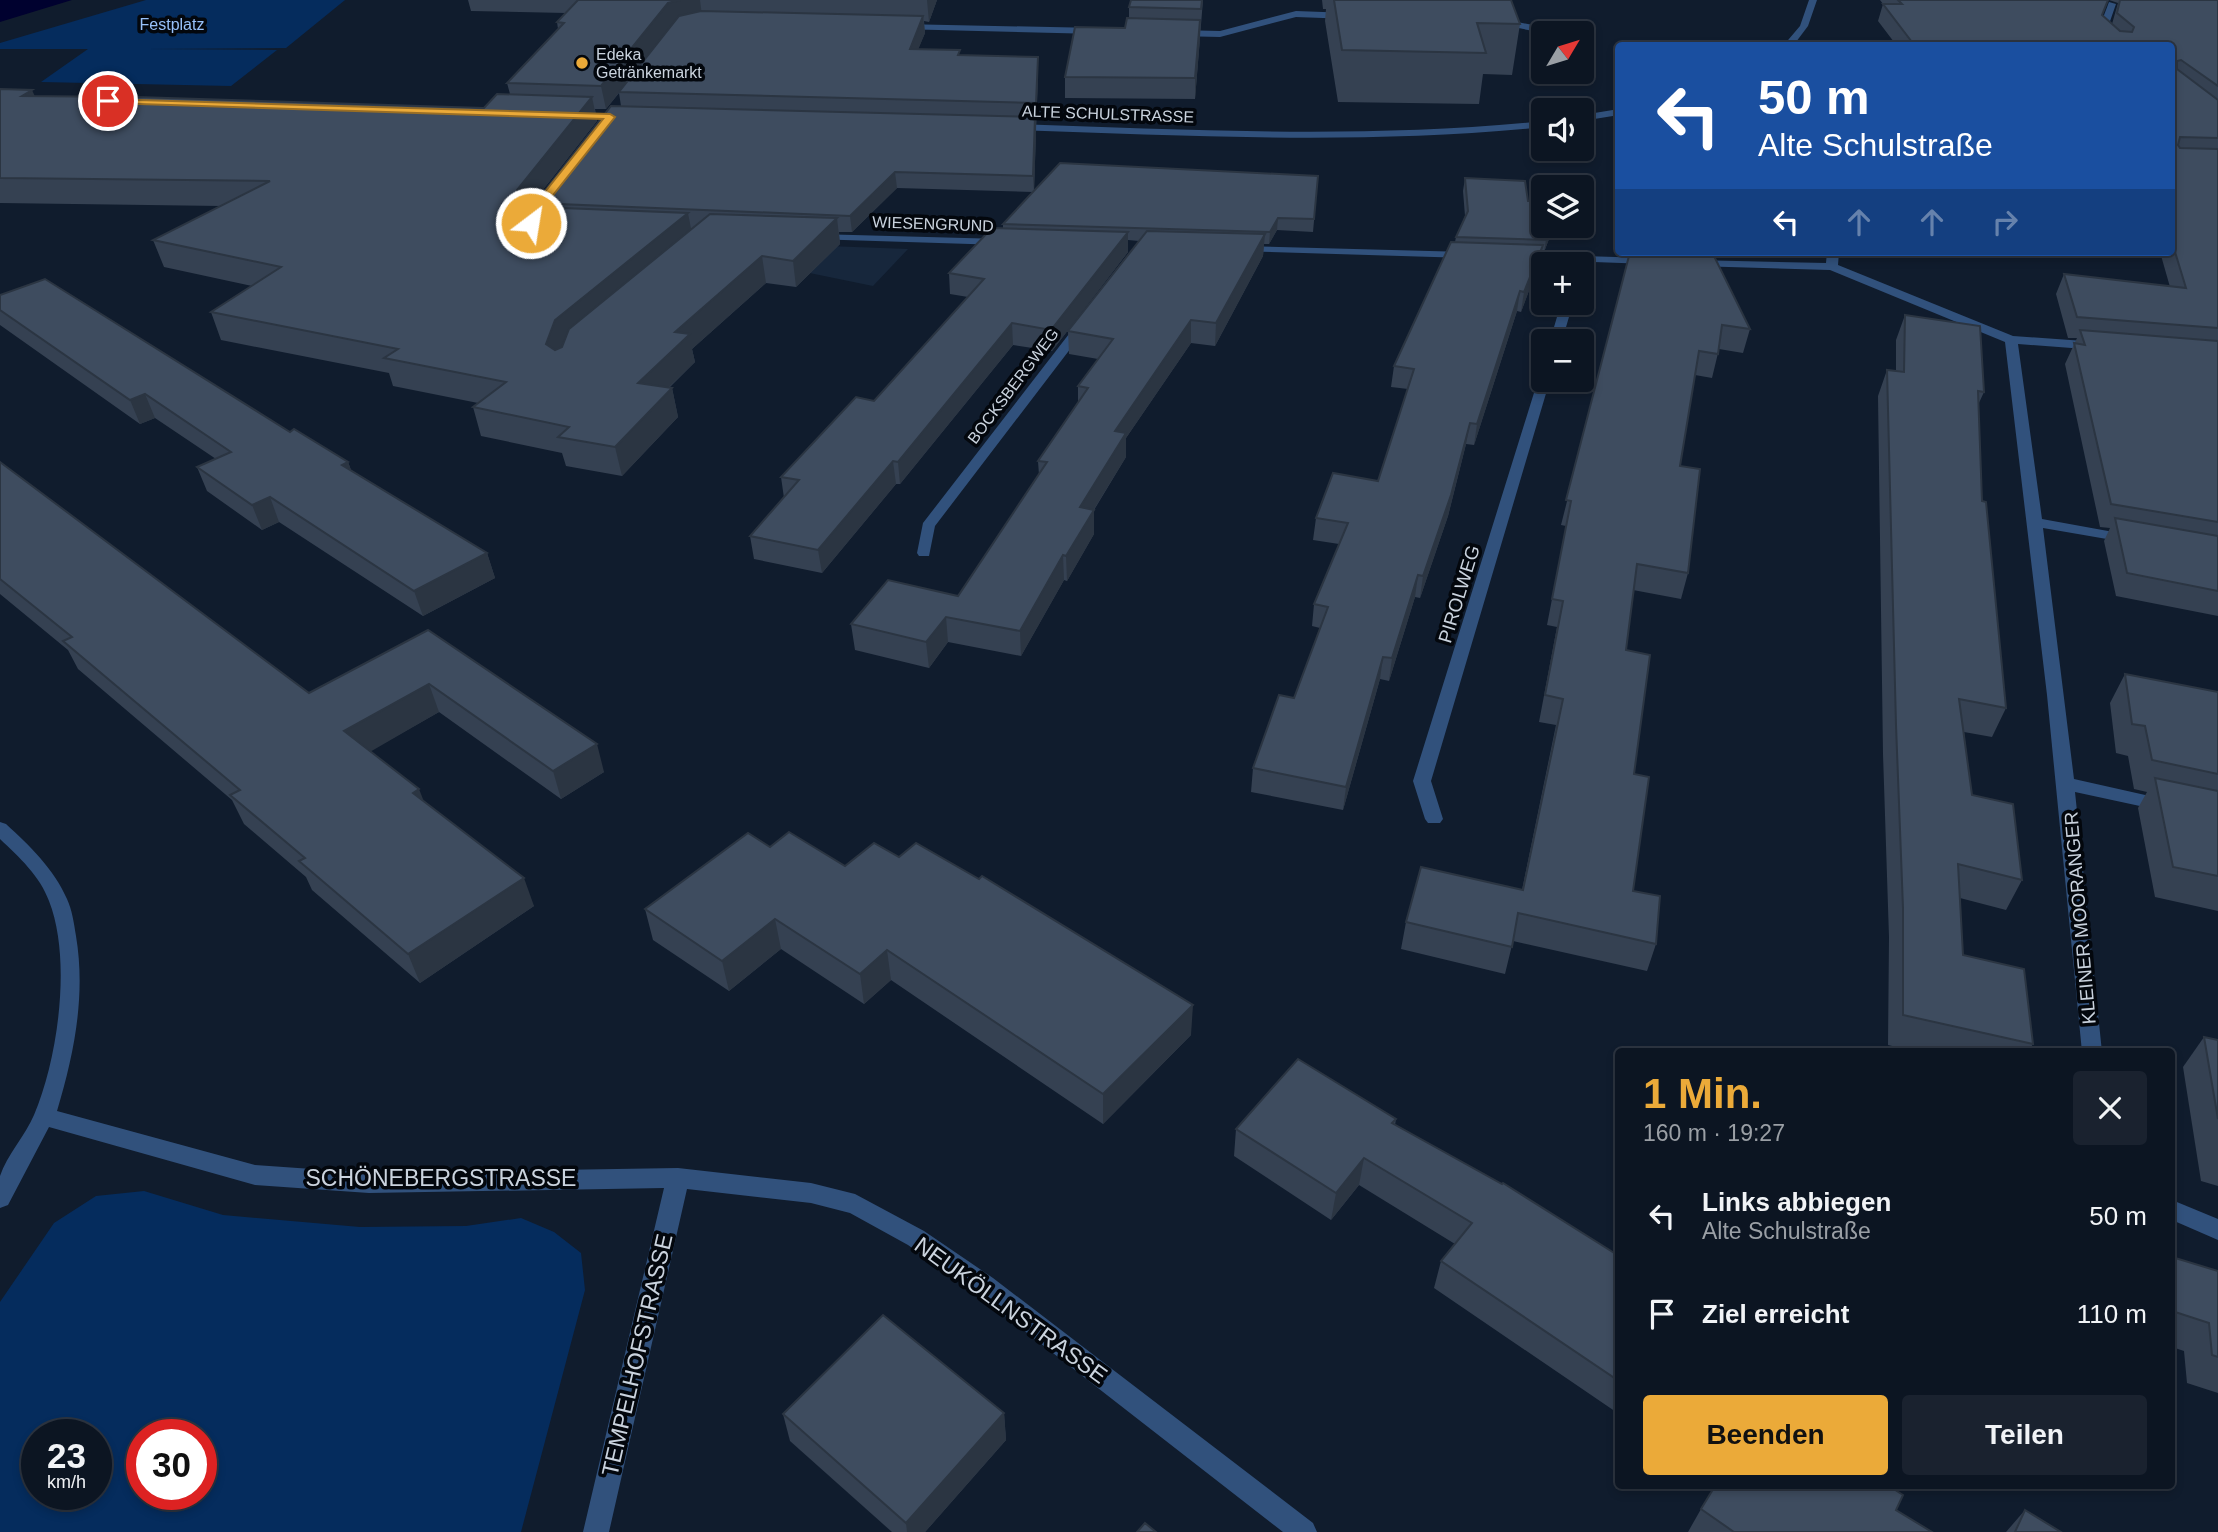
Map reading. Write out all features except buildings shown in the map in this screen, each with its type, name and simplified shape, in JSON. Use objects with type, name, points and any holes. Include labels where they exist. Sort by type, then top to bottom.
[{"type":"street","points":[[1792,42],[1808,21],[1813,0]]},
{"type":"street","points":[[2112,4],[2102,31],[2116,42]]},
{"type":"street","points":[[1166,33],[1220,34],[1296,14],[1365,16]]},
{"type":"street","points":[[1491,20],[1531,28]]},
{"type":"street","points":[[895,27],[1112,32]]},
{"type":"street","points":[[1594,116],[1615,113]]},
{"type":"street","name":"ALTE SCHULSTRASSE","points":[[998,126],[1365,136],[1457,133],[1531,125]]},
{"type":"street","name":"WIESENGRUND","points":[[807,237],[1017,242]]},
{"type":"street","points":[[1224,248],[1485,256]]},
{"type":"street","points":[[1498,256],[1531,258]]},
{"type":"street","points":[[1832,267],[1833,256]]},
{"type":"street","points":[[1594,262],[1664,262]]},
{"type":"street","points":[[1678,262],[1832,267],[2011,340],[2108,347]]},
{"type":"street","name":"BOCKSBERGWEG","points":[[924,553],[928,526],[1093,311]]},
{"type":"street","name":"KLEINER MOORANGER","points":[[2011,340],[2037,523],[2067,784],[2092,1048]]},
{"type":"street","name":"PIROLWEG","points":[[1434,818],[1422,781],[1540,392]]},
{"type":"street","points":[[2037,523],[2140,541]]},
{"type":"street","name":"KLEINER MOORANGER","points":[[2067,784],[2180,808]]},
{"type":"street","points":[[0,828],[35,862],[58,900],[70,953],[69,1014],[63,1059],[44,1116],[0,1198]]},
{"type":"street","name":"SCHÖNEBERGSTRASSE","points":[[44,1116],[255,1175],[369,1183],[678,1178]]},
{"type":"street","name":"TEMPELHOFSTRASSE","points":[[596,1532],[678,1178]]},
{"type":"street","name":"NEUKÖLLNSTRASSE","points":[[678,1178],[811,1193],[855,1204],[916,1238],[985,1286],[1304,1532]]},
{"type":"street","points":[[2175,1211],[2218,1230]]},
{"type":"shaded area","points":[[0,0],[72,0],[0,22]]},
{"type":"shaded area","points":[[720,242],[908,249],[873,286],[708,252]]},
{"type":"green space","name":"Festplatz","points":[[146,0],[345,0],[286,48],[146,49],[277,50],[231,86],[41,82],[88,49],[0,49],[0,43]]},
{"type":"green space","points":[[144,1191],[223,1215],[360,1227],[466,1226],[521,1218],[554,1232],[581,1253],[585,1290],[521,1532],[0,1532],[0,1302],[54,1223],[96,1196]]},
{"type":"place","name":"Edeka Getränkemarkt","points":[[582,63]]},
{"type":"route","points":[[108,101],[610,117],[530,217],[531,223]]}]
